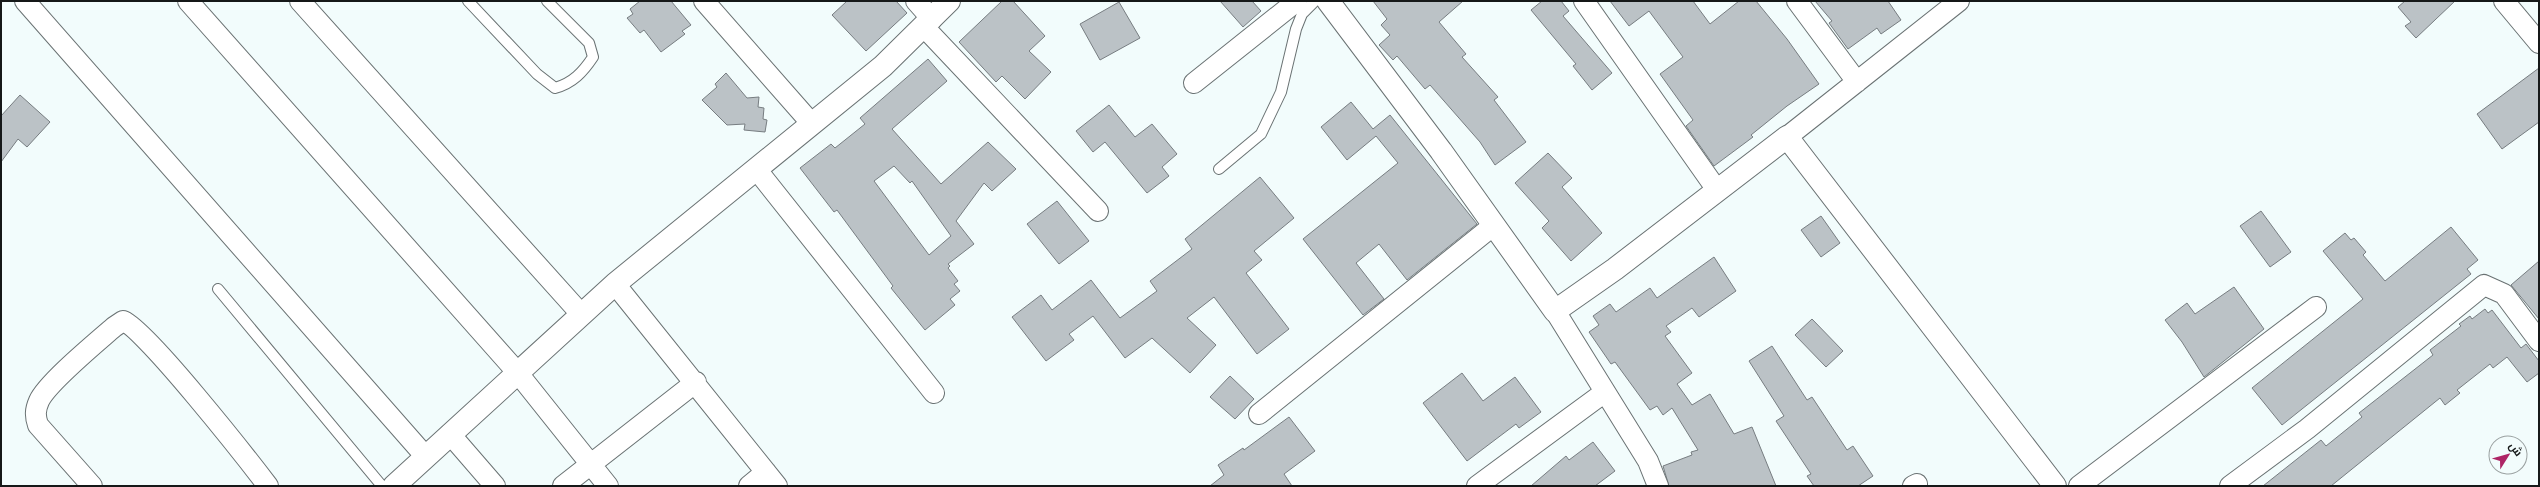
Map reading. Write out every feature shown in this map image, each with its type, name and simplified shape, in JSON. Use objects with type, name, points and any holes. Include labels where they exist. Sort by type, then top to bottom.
[{"type":"street","points":[[25,1],[426,456]]},
{"type":"street","points":[[188,1],[517,372],[608,486]]},
{"type":"street","points":[[300,1],[581,314]]},
{"type":"street","points":[[704,1],[812,124]]},
{"type":"street","points":[[916,1],[928,23],[1098,211]]},
{"type":"street","points":[[394,485],[615,284],[883,66],[949,1]]},
{"type":"street","points":[[1194,83],[1297,1]]},
{"type":"street","points":[[1328,1],[1441,151],[1554,311],[1648,461],[1658,486]]},
{"type":"street","points":[[1584,1],[1717,190]]},
{"type":"street","points":[[1797,1],[1857,82]]},
{"type":"street","points":[[1554,311],[1615,269],[1787,137],[1959,1]]},
{"type":"street","points":[[2504,1],[2539,43]]},
{"type":"street","points":[[1787,137],[2055,486]]},
{"type":"street","points":[[757,170],[934,393]]},
{"type":"street","points":[[1259,414],[1494,225]]},
{"type":"street","points":[[615,284],[696,382],[772,479],[749,486]]},
{"type":"street","points":[[2230,486],[2307,429],[2484,285],[2504,294],[2539,341]]},
{"type":"street","points":[[2079,486],[2316,307]]},
{"type":"street","points":[[92,486],[38,425],[35,417],[36,409],[40,400],[50,387],[114,327],[123,321],[135,328],[188,387],[268,486]]},
{"type":"street","points":[[563,486],[590,463],[696,382]]},
{"type":"street","points":[[1477,486],[1605,392]]},
{"type":"street","points":[[450,434],[495,486]]},
{"type":"lane","points":[[468,1],[537,74],[555,88],[567,85],[584,70],[593,57],[589,43],[547,1]]},
{"type":"lane","points":[[1220,169],[1261,134],[1281,92],[1296,29],[1302,14],[1316,1]]},
{"type":"lane","points":[[218,288],[394,485]]},
{"type":"building","points":[[640,1],[671,1],[691,25],[682,31],[685,34],[661,52],[644,30],[640,33],[627,18],[633,14],[630,9]]},
{"type":"building","points":[[847,1],[896,1],[907,13],[866,51],[832,15]]},
{"type":"building","points":[[1002,1],[1013,1],[1045,36],[1029,51],[1051,72],[1025,99],[1002,76],[996,82],[959,42]]},
{"type":"building","points":[[1220,1],[1252,1],[1261,11],[1243,27]]},
{"type":"building","points":[[1373,1],[1463,1],[1439,22],[1466,54],[1462,57],[1498,97],[1494,100],[1526,142],[1495,165],[1480,142],[1430,85],[1425,89],[1397,56],[1393,60],[1379,45],[1390,35],[1381,25],[1387,19]]},
{"type":"building","points":[[1542,1],[1561,1],[1569,11],[1563,16],[1612,73],[1592,90],[1573,66],[1576,64],[1531,10]]},
{"type":"building","points":[[1610,1],[1693,1],[1710,24],[1739,1],[1756,1],[1787,39],[1819,84],[1787,106],[1751,135],[1753,137],[1714,166],[1686,126],[1693,120],[1660,74],[1683,57],[1649,11],[1629,26]]},
{"type":"building","points":[[1815,1],[1888,1],[1901,20],[1881,34],[1877,28],[1848,49],[1829,23],[1832,21]]},
{"type":"building","points":[[2405,1],[2455,1],[2416,38],[2405,26],[2411,22],[2398,7]]},
{"type":"building","points":[[1119,2],[1140,38],[1100,60],[1080,24]]},
{"type":"building","points":[[928,59],[947,81],[892,129],[941,184],[988,142],[1016,169],[992,191],[984,183],[956,221],[974,244],[948,264],[950,266],[948,268],[958,281],[954,284],[960,291],[950,299],[955,305],[925,330],[891,288],[893,286],[837,210],[834,212],[800,168],[831,144],[835,148],[865,124],[860,118]],"holes":[[[894,166],[910,183],[912,181],[951,236],[929,255],[874,181]]]},
{"type":"building","points":[[2539,68],[2539,122],[2502,149],[2477,114]]},
{"type":"building","points":[[726,73],[747,98],[759,97],[758,107],[764,108],[763,119],[767,120],[765,132],[744,130],[745,124],[727,125],[702,100],[717,87],[715,84]]},
{"type":"building","points":[[20,95],[50,122],[27,147],[18,139],[1,162],[1,116]]},
{"type":"building","points":[[1351,102],[1373,129],[1390,115],[1477,224],[1407,280],[1379,244],[1356,263],[1384,299],[1363,315],[1303,239],[1398,163],[1376,136],[1347,160],[1321,127]]},
{"type":"building","points":[[1109,105],[1135,137],[1152,124],[1177,154],[1162,167],[1169,176],[1147,193],[1105,142],[1093,152],[1076,131]]},
{"type":"building","points":[[1548,153],[1572,178],[1562,187],[1602,233],[1571,261],[1542,228],[1549,221],[1515,183]]},
{"type":"building","points":[[1260,177],[1294,218],[1254,251],[1262,260],[1246,273],[1289,329],[1257,354],[1214,297],[1187,318],[1216,345],[1190,373],[1152,338],[1125,358],[1093,316],[1069,334],[1074,340],[1046,361],[1012,317],[1041,295],[1052,310],[1091,280],[1120,318],[1157,291],[1150,281],[1192,249],[1185,239]]},
{"type":"building","points":[[1057,201],[1089,241],[1059,264],[1027,224]]},
{"type":"building","points":[[2261,211],[2291,252],[2270,267],[2240,226]]},
{"type":"building","points":[[1821,216],[1840,243],[1821,257],[1801,230]]},
{"type":"building","points":[[2451,227],[2478,260],[2467,269],[2471,274],[2282,425],[2252,388],[2363,299],[2323,251],[2345,233],[2351,240],[2354,238],[2366,252],[2363,255],[2385,281]]},
{"type":"building","points":[[1714,257],[1736,291],[1699,317],[1692,308],[1666,326],[1671,332],[1665,336],[1692,373],[1677,384],[1692,405],[1710,394],[1734,434],[1752,427],[1776,486],[1669,486],[1663,466],[1692,455],[1691,452],[1698,450],[1672,408],[1663,415],[1657,406],[1650,410],[1615,362],[1611,364],[1589,332],[1599,325],[1593,316],[1610,304],[1616,312],[1650,288],[1657,298]]},
{"type":"building","points":[[2539,261],[2539,319],[2511,285]]},
{"type":"building","points":[[2234,287],[2264,329],[2204,377],[2182,342],[2165,320],[2187,303],[2195,314]]},
{"type":"building","points":[[2485,309],[2488,313],[2492,310],[2521,348],[2526,344],[2539,361],[2539,373],[2527,382],[2507,357],[2493,368],[2490,364],[2457,390],[2460,393],[2445,405],[2440,398],[2331,486],[2263,486],[2321,440],[2326,446],[2362,417],[2359,413],[2433,355],[2430,350],[2461,326],[2459,324],[2470,316],[2472,319]]},
{"type":"building","points":[[1812,319],[1843,351],[1826,367],[1795,335]]},
{"type":"building","points":[[1772,346],[1807,400],[1812,397],[1847,450],[1853,446],[1873,476],[1858,486],[1814,486],[1807,476],[1811,474],[1776,421],[1784,416],[1749,361]]},
{"type":"building","points":[[1462,373],[1483,401],[1515,377],[1541,412],[1519,428],[1516,424],[1467,461],[1423,403]]},
{"type":"building","points":[[1230,376],[1254,399],[1235,419],[1210,397]]},
{"type":"building","points":[[1289,417],[1315,451],[1284,474],[1292,486],[1210,486],[1224,475],[1218,465],[1243,448],[1244,450]]},
{"type":"building","points":[[1593,442],[1615,471],[1595,486],[1531,486],[1566,456],[1569,460]]}]
